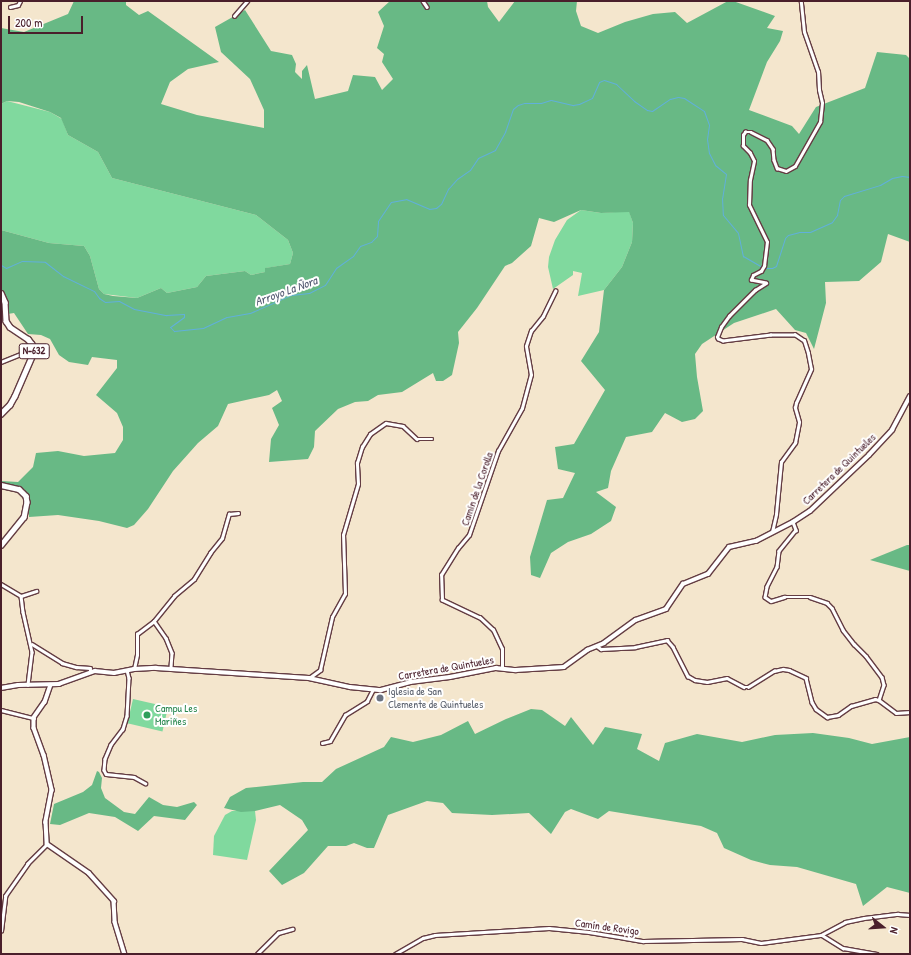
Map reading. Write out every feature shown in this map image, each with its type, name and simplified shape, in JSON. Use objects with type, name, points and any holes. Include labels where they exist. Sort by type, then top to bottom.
[{"type":"highway","name":"N-632","points":[[1,293],[4,297],[4,312],[7,323],[28,339],[34,348],[33,357],[15,396],[10,406],[1,414]]},
{"type":"highway","points":[[1,485],[19,489],[26,496],[27,502],[24,517],[1,545]]},
{"type":"street","points":[[10,7],[18,5],[20,1]]},
{"type":"street","points":[[234,16],[248,1]]},
{"type":"street","points":[[423,1],[427,7]]},
{"type":"street","points":[[772,532],[776,514],[781,462],[795,443],[799,422],[795,408],[796,403],[811,369],[808,353],[804,341],[795,335],[753,337],[727,341],[720,340],[717,337],[721,327],[729,316],[755,290],[765,285],[764,282],[755,282],[751,280],[753,275],[763,268],[766,239],[749,205],[750,180],[754,161],[750,153],[743,146],[743,135],[748,132],[767,140],[773,149],[774,160],[778,168],[786,171],[795,166],[819,126],[822,103],[819,90],[818,72],[804,32],[801,1]]},
{"type":"street","name":"Camín de la Corolla","points":[[502,668],[502,650],[492,630],[480,618],[442,600],[441,576],[458,548],[469,535],[498,451],[522,408],[531,375],[526,352],[528,338],[534,326],[543,316],[555,291]]},
{"type":"street","points":[[1,362],[34,348]]},
{"type":"street","name":"Carretera de Quintueles","points":[[1,688],[59,684],[91,672],[114,673],[134,669],[171,669],[309,678],[350,687],[387,689],[410,682],[450,677],[496,668],[516,670],[559,668],[569,665],[588,650],[597,646],[636,620],[666,609],[683,584],[708,574],[729,547],[756,541],[794,522],[820,503],[892,430],[910,396]]},
{"type":"street","points":[[309,678],[320,670],[332,617],[346,592],[343,535],[358,484],[357,463],[362,446],[370,434],[386,423],[403,426],[417,439],[432,439]]},
{"type":"street","points":[[134,669],[137,655],[136,634],[154,621],[170,600],[194,579],[210,553],[222,538],[229,514],[238,513]]},
{"type":"street","points":[[794,522],[796,530],[779,551],[777,567],[766,587],[765,597],[771,601],[784,597],[810,596],[827,602],[832,608],[842,630],[866,656],[882,677],[884,685],[879,700]]},
{"type":"street","points":[[1,584],[21,596],[36,591]]},
{"type":"street","points":[[21,596],[32,652],[28,685]]},
{"type":"street","points":[[154,621],[166,638],[172,653],[171,669]]},
{"type":"street","points":[[597,646],[601,649],[635,647],[661,640],[667,640],[673,647],[688,676],[695,680],[707,682],[727,678],[744,687],[748,687],[774,671],[789,670],[806,678],[812,702],[827,717],[842,714],[851,706],[879,700],[896,713],[910,712]]},
{"type":"street","points":[[31,644],[62,663],[76,667],[90,668],[91,672]]},
{"type":"street","points":[[127,670],[129,678],[127,716],[123,729],[111,745],[105,759],[104,770],[106,774],[134,777],[145,783]]},
{"type":"street","points":[[1,931],[5,896],[27,864],[47,844],[46,822],[52,790],[44,755],[34,728],[34,718],[45,702],[51,685]]},
{"type":"street","points":[[322,743],[330,741],[345,715],[367,701],[373,689]]},
{"type":"street","points":[[1,710],[34,718]]},
{"type":"street","points":[[47,844],[89,874],[114,900],[115,922],[125,954]]},
{"type":"street","name":"Camín de Rovigo","points":[[395,954],[423,938],[435,935],[549,928],[643,941],[738,939],[761,943],[821,935],[845,922],[885,915],[910,914]]},
{"type":"street","points":[[257,954],[278,933],[292,929]]},
{"type":"street","points":[[821,935],[843,948],[876,954]]},
{"type":"green space","points":[[74,1],[126,1],[126,5],[139,15],[148,11],[219,62],[188,69],[170,82],[161,104],[197,115],[264,128],[264,110],[250,79],[221,52],[215,27],[245,10],[271,51],[292,55],[296,64],[295,72],[302,79],[302,71],[307,65],[315,99],[348,91],[353,75],[375,77],[382,90],[393,79],[382,62],[384,54],[377,48],[384,26],[378,12],[390,1],[487,1],[488,7],[499,22],[515,1],[577,1],[576,11],[581,26],[598,33],[625,22],[653,14],[675,12],[687,23],[728,1],[733,1],[775,16],[767,28],[783,31],[780,41],[767,62],[749,110],[792,126],[799,134],[816,107],[865,88],[877,52],[906,55],[910,59],[910,242],[888,234],[881,262],[859,281],[825,282],[826,303],[814,349],[806,333],[795,330],[776,309],[734,323],[702,344],[695,354],[697,377],[703,411],[695,419],[682,422],[665,413],[652,432],[626,437],[611,471],[608,488],[596,492],[616,507],[611,521],[591,534],[568,542],[551,553],[540,578],[531,575],[530,557],[547,500],[563,498],[575,473],[558,469],[555,447],[574,444],[605,390],[581,361],[599,332],[604,290],[622,267],[632,242],[633,223],[629,212],[601,213],[581,210],[554,222],[539,218],[531,246],[512,263],[505,266],[477,308],[458,332],[459,343],[452,375],[443,381],[436,381],[433,373],[402,392],[378,395],[368,401],[355,402],[338,409],[315,431],[314,447],[308,459],[269,462],[271,439],[279,425],[272,408],[282,401],[277,390],[269,395],[228,404],[218,426],[198,443],[173,471],[148,509],[134,525],[127,528],[99,521],[58,515],[29,517],[29,498],[24,489],[1,489],[1,481],[18,482],[33,467],[36,453],[58,451],[84,456],[115,453],[123,440],[123,427],[117,413],[96,395],[117,368],[117,360],[92,357],[88,365],[69,362],[59,355],[50,339],[41,335],[28,334],[14,313],[1,315],[1,230],[49,243],[84,246],[90,256],[99,289],[104,294],[137,298],[161,288],[167,293],[197,287],[206,276],[245,271],[251,275],[265,272],[265,268],[290,264],[293,253],[288,240],[256,215],[112,178],[98,152],[68,135],[61,118],[50,112],[19,102],[7,101],[1,104],[1,28],[24,32],[68,14]]},
{"type":"green space","points":[[7,101],[50,112],[62,119],[68,135],[98,152],[112,178],[256,215],[288,240],[293,253],[290,264],[266,268],[265,272],[251,275],[245,271],[206,276],[197,287],[167,293],[161,288],[137,298],[104,294],[99,289],[90,256],[84,246],[49,243],[1,230],[1,104]]},
{"type":"green space","points":[[581,210],[601,213],[629,211],[633,223],[632,242],[622,267],[604,290],[578,296],[582,273],[573,271],[573,275],[553,289],[548,267],[549,257],[555,240],[567,220]]},
{"type":"green space","points":[[910,545],[910,571],[870,560]]},
{"type":"green space","name":"Campu Les Mariñes","points":[[133,699],[168,707],[162,731],[127,723]]},
{"type":"green space","points":[[531,709],[542,710],[565,726],[571,717],[593,745],[605,727],[642,734],[637,749],[659,761],[665,743],[697,734],[742,742],[775,735],[813,733],[849,738],[872,744],[910,737],[910,893],[887,887],[863,906],[856,884],[797,867],[770,865],[751,860],[724,848],[717,833],[701,826],[609,811],[598,819],[571,809],[565,812],[551,834],[529,813],[492,815],[452,813],[443,803],[427,801],[388,815],[374,848],[367,848],[354,843],[346,846],[328,846],[304,873],[282,885],[269,871],[308,830],[302,820],[280,805],[255,811],[241,812],[224,808],[230,797],[246,788],[303,782],[322,782],[336,769],[384,747],[391,737],[413,742],[441,735],[468,721],[475,734]]},
{"type":"green space","points":[[97,771],[102,778],[101,788],[105,798],[124,812],[135,814],[149,797],[163,805],[177,807],[194,802],[197,805],[185,820],[154,816],[138,831],[115,817],[89,813],[60,825],[50,824],[54,804],[83,792],[92,785]]},
{"type":"green space","points":[[232,811],[255,811],[256,820],[247,860],[213,855],[214,836],[225,815]]},
{"type":"waterway","name":"Arroyo La Ñora","points":[[1,265],[6,268],[22,261],[45,262],[63,276],[94,291],[99,298],[105,302],[119,301],[134,309],[166,315],[184,314],[184,317],[170,327],[174,331],[203,328],[227,317],[250,313],[291,295],[309,293],[325,285],[336,268],[353,256],[360,246],[371,242],[377,236],[378,221],[391,202],[406,199],[429,209],[436,208],[441,204],[448,189],[457,179],[470,170],[478,158],[495,150],[505,132],[513,109],[518,105],[524,103],[541,103],[551,100],[573,105],[579,104],[592,98],[599,82],[604,80],[616,84],[634,101],[647,110],[652,111],[670,99],[678,97],[684,98],[704,111],[709,125],[707,139],[709,153],[715,165],[726,174],[722,198],[723,215],[738,233],[743,256],[762,267]]},
{"type":"waterway","name":"Arroyo La Ñora","points":[[765,268],[772,268],[776,266],[785,238],[788,235],[799,232],[810,232],[832,222],[837,215],[840,200],[844,196],[880,185],[892,178],[902,176],[910,177]]},
{"type":"place","name":"Iglesia de San Clemente de Quintueles","points":[[380,698]]},
{"type":"place","name":"Campu Les Mariñes","points":[[147,715]]}]
